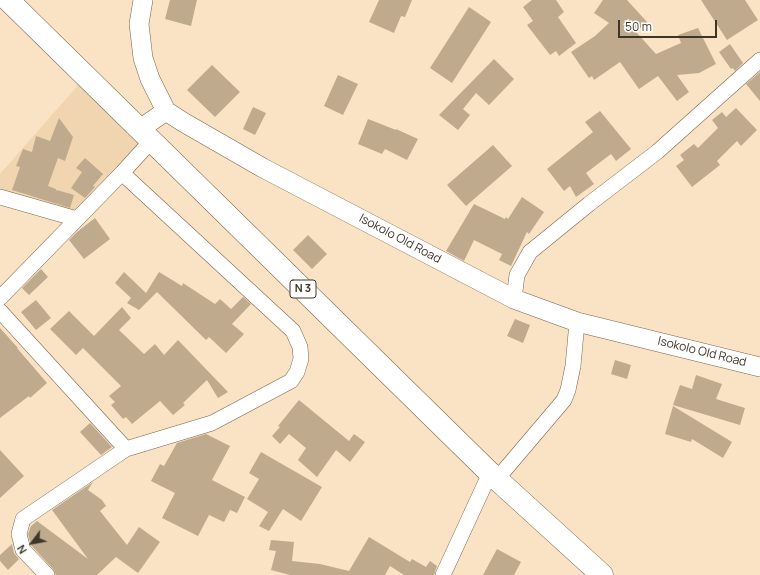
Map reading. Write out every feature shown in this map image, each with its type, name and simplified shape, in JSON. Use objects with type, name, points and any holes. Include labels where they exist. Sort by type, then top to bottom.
[{"type":"highway","name":"N 3","points":[[8,0],[494,476],[602,575]]},
{"type":"street","points":[[0,298],[122,173],[146,134],[166,111],[150,79],[143,58],[139,24],[144,0]]},
{"type":"street","points":[[514,299],[517,275],[530,252],[589,204],[657,152],[760,60]]},
{"type":"street","name":"Isokolo Old Road","points":[[166,111],[263,168],[514,299],[577,322],[760,367]]},
{"type":"street","points":[[46,575],[23,550],[19,534],[24,519],[126,449],[212,423],[290,381],[297,372],[301,359],[300,347],[293,331],[122,173]]},
{"type":"street","points":[[0,197],[77,219]]},
{"type":"street","points":[[0,311],[126,449]]},
{"type":"street","points":[[443,575],[494,476],[564,400],[568,390],[573,366],[577,322]]},
{"type":"shaded area","points":[[80,83],[141,143],[74,213],[0,190],[0,174]]},
{"type":"building","points":[[170,0],[197,0],[191,26],[165,19]]},
{"type":"building","points":[[379,0],[412,0],[405,17],[401,16],[394,33],[369,22]]},
{"type":"building","points":[[532,0],[556,0],[564,12],[558,17],[576,43],[559,56],[556,51],[550,55],[527,25],[533,21],[523,7]]},
{"type":"building","points":[[603,0],[627,0],[647,22],[636,32],[656,54],[681,43],[678,35],[698,28],[716,64],[699,73],[677,75],[689,92],[677,101],[658,76],[639,89],[620,62],[594,80],[592,76],[589,78],[571,52],[595,36],[609,23],[594,13]]},
{"type":"building","points":[[701,0],[745,0],[758,20],[727,40]]},
{"type":"building","points":[[469,7],[491,22],[452,83],[430,68]]},
{"type":"building","points":[[730,44],[743,63],[735,71],[733,68],[731,69],[719,52]]},
{"type":"building","points":[[494,59],[514,79],[489,105],[476,93],[463,109],[470,115],[458,130],[439,115]]},
{"type":"building","points":[[212,65],[240,92],[215,117],[187,90]]},
{"type":"building","points":[[760,72],[760,101],[746,84]]},
{"type":"building","points":[[338,75],[358,84],[343,115],[324,106]]},
{"type":"building","points":[[253,107],[266,113],[255,135],[243,129]]},
{"type":"building","points":[[736,108],[757,130],[741,146],[737,141],[717,161],[720,165],[692,187],[676,166],[684,160],[680,155],[694,144],[698,148],[718,128],[712,120],[722,112],[726,117]]},
{"type":"building","points":[[600,111],[631,149],[616,161],[611,154],[586,173],[594,184],[576,197],[570,186],[564,191],[547,169],[593,132],[585,122]]},
{"type":"building","points":[[59,118],[73,137],[65,161],[58,158],[48,186],[56,189],[56,191],[74,195],[70,208],[12,190],[20,167],[16,166],[23,149],[32,152],[36,136],[50,141]]},
{"type":"building","points":[[368,119],[418,139],[407,160],[385,149],[382,154],[358,144]]},
{"type":"building","points":[[493,145],[512,166],[466,206],[447,185]]},
{"type":"building","points":[[85,158],[103,174],[93,186],[95,187],[85,198],[71,188],[82,172],[76,168]]},
{"type":"building","points":[[522,197],[544,212],[529,234],[527,232],[511,266],[499,260],[502,254],[474,240],[464,261],[446,251],[474,204],[505,219],[506,217],[508,219]]},
{"type":"building","points":[[95,218],[110,239],[84,259],[69,240]]},
{"type":"building","points":[[308,235],[327,254],[312,269],[293,250]]},
{"type":"building","points":[[41,269],[48,277],[29,295],[22,288]]},
{"type":"building","points":[[124,272],[146,293],[159,272],[182,286],[183,283],[215,304],[220,299],[231,309],[243,297],[251,304],[232,324],[244,334],[226,353],[209,337],[206,340],[157,292],[139,310],[127,303],[131,298],[115,283]]},
{"type":"building","points":[[36,300],[51,318],[36,330],[21,312]]},
{"type":"building","points":[[122,307],[131,318],[119,330],[144,354],[155,344],[164,355],[178,340],[228,392],[218,398],[207,380],[183,403],[185,405],[173,415],[160,401],[132,424],[126,417],[123,419],[111,405],[115,402],[109,396],[121,386],[83,348],[76,355],[50,329],[69,311],[94,336]]},
{"type":"building","points":[[515,319],[530,325],[523,343],[507,336]]},
{"type":"building","points":[[0,328],[47,383],[30,398],[29,396],[0,418]]},
{"type":"building","points":[[615,360],[631,365],[627,379],[611,374]]},
{"type":"building","points":[[696,375],[722,384],[716,399],[745,408],[740,425],[673,405],[680,385],[692,389]]},
{"type":"building","points":[[299,400],[349,441],[354,434],[365,442],[350,462],[336,450],[317,477],[298,460],[306,448],[289,434],[280,444],[272,436],[280,427],[278,426]]},
{"type":"building","points":[[673,406],[732,442],[723,458],[692,439],[691,442],[665,434]]},
{"type":"building","points":[[90,423],[112,447],[101,455],[80,432]]},
{"type":"building","points":[[206,434],[230,446],[212,480],[245,497],[237,513],[230,510],[224,522],[209,515],[198,536],[162,518],[175,493],[151,481],[160,464],[164,466],[177,443]]},
{"type":"building","points":[[0,450],[24,476],[0,498]]},
{"type":"building","points":[[261,452],[322,487],[301,521],[283,509],[269,531],[259,526],[268,512],[247,499],[259,479],[249,473]]},
{"type":"building","points":[[93,482],[88,490],[102,500],[106,506],[100,511],[127,545],[139,527],[160,542],[138,573],[116,557],[97,575],[56,575],[53,569],[31,545],[28,534],[31,526],[37,521],[88,559],[52,510]]},
{"type":"building","points":[[369,537],[410,562],[412,559],[426,567],[430,561],[437,566],[434,575],[404,575],[390,566],[385,575],[290,575],[271,570],[276,551],[269,550],[271,540],[294,542],[292,561],[320,564],[349,571]]},
{"type":"building","points":[[12,544],[14,553],[19,559],[8,570],[0,561],[0,555]]},
{"type":"building","points":[[497,549],[521,562],[514,575],[483,575]]}]
